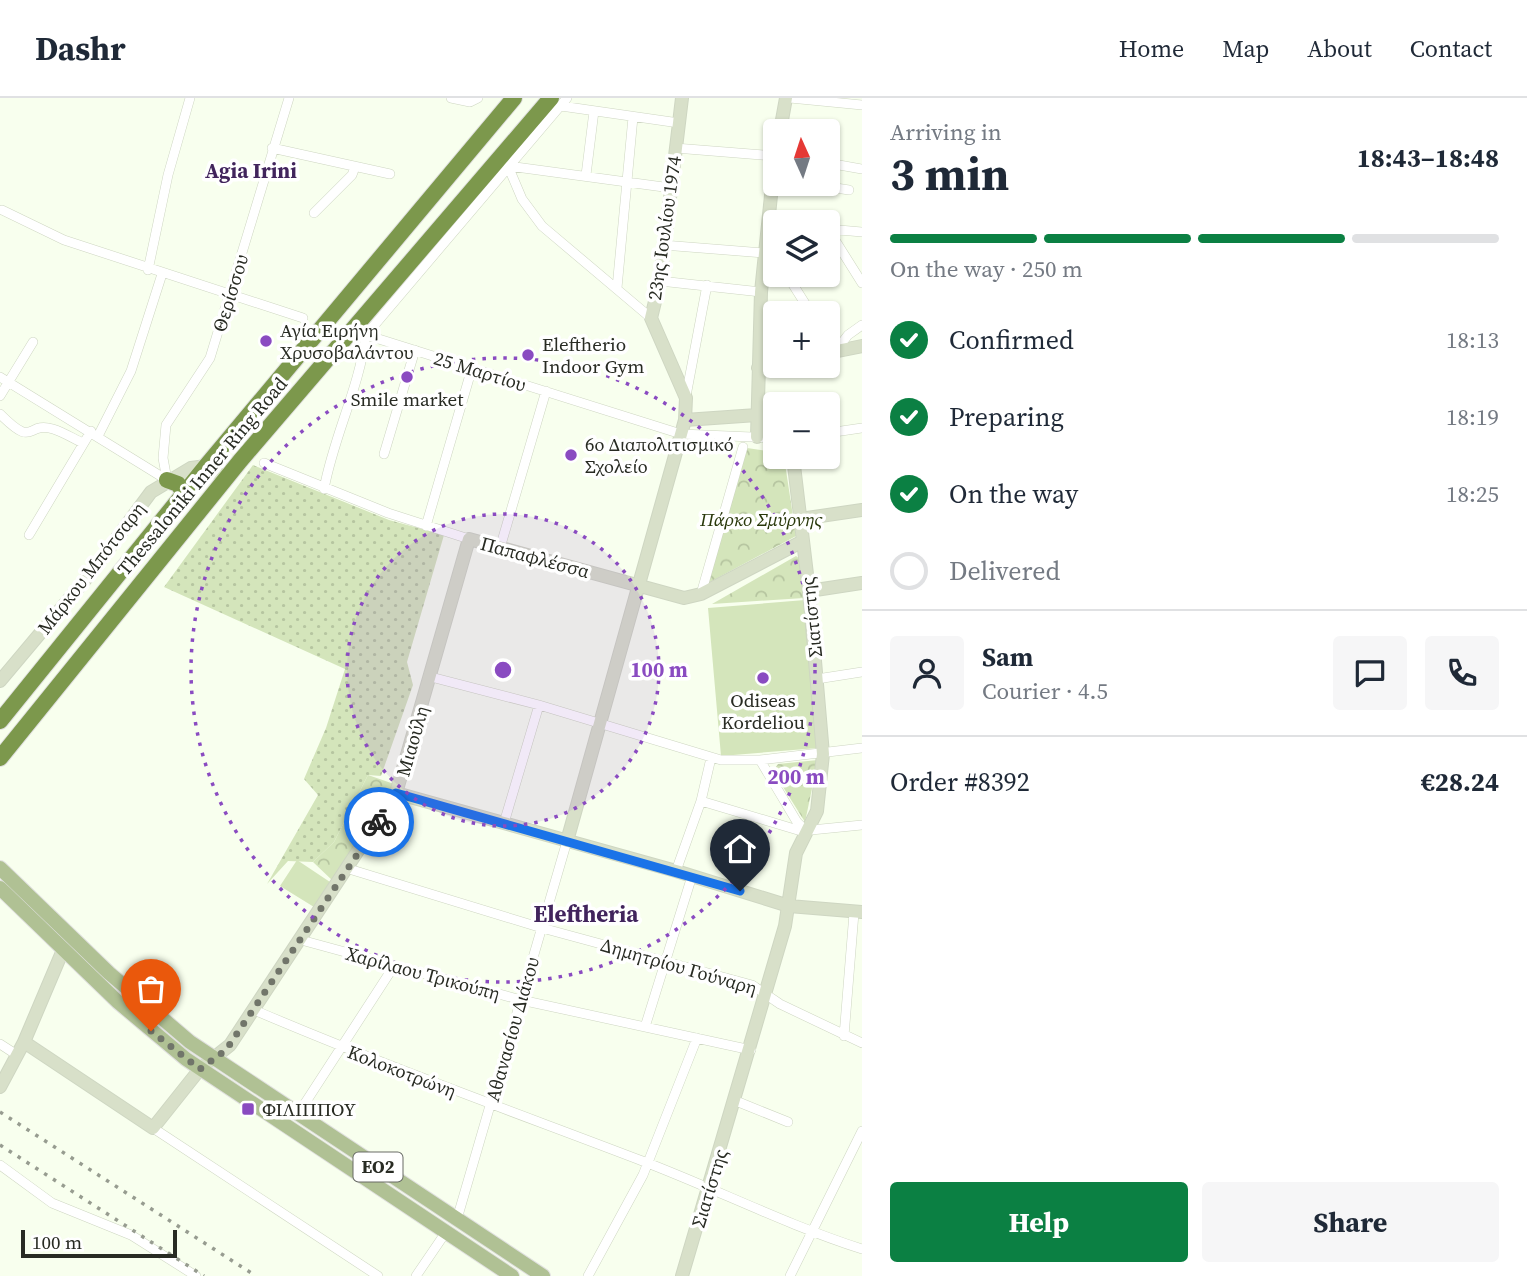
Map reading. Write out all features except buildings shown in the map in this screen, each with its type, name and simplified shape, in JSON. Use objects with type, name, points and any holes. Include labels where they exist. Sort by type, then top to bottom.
[{"type":"highway","name":"Thessaloniki Inner Ring Road","points":[[2,719],[206,466],[514,98]]},
{"type":"highway","name":"Thessaloniki Inner Ring Road","points":[[0,758],[226,478],[559,101]]},
{"type":"highway","points":[[167,480],[178,484],[184,494]]},
{"type":"main road","name":"ΕΟ2","points":[[0,868],[143,1004],[213,1058],[543,1276]]},
{"type":"main road","name":"ΕΟ2","points":[[0,888],[140,1022],[200,1069],[512,1276]]},
{"type":"street","points":[[148,270],[168,175],[190,98]]},
{"type":"street","name":"Θερίσσου","points":[[167,480],[163,458],[166,425],[204,372],[289,98]]},
{"type":"street","points":[[450,98],[464,102],[478,98]]},
{"type":"street","name":"23ης Ιουλίου 1974","points":[[681,434],[686,398],[652,318],[660,281],[682,98]]},
{"type":"street","points":[[783,119],[788,98],[862,105]]},
{"type":"street","points":[[324,489],[334,442],[354,396],[362,367],[366,335],[559,101],[594,111],[679,123]]},
{"type":"street","points":[[586,174],[594,111]]},
{"type":"street","points":[[617,288],[633,117]]},
{"type":"street","points":[[272,148],[390,174]]},
{"type":"street","points":[[676,148],[763,156]]},
{"type":"street","points":[[840,165],[862,169]]},
{"type":"street","points":[[508,166],[586,174],[671,188]]},
{"type":"street","points":[[508,166],[522,199],[542,226],[652,318]]},
{"type":"street","points":[[314,213],[352,175],[355,167]]},
{"type":"street","points":[[840,189],[849,190]]},
{"type":"street","points":[[2,210],[64,240],[148,270],[303,318]]},
{"type":"street","points":[[840,230],[862,232]]},
{"type":"street","points":[[663,245],[763,250]]},
{"type":"street","points":[[840,248],[862,283]]},
{"type":"street","points":[[29,535],[83,443],[94,434],[131,371],[162,274]]},
{"type":"street","points":[[757,437],[763,280]]},
{"type":"street","points":[[660,281],[761,292]]},
{"type":"street","points":[[686,398],[707,285]]},
{"type":"street","points":[[840,341],[862,325]]},
{"type":"street","name":"25 Μαρτίου","points":[[366,335],[681,434],[763,437]]},
{"type":"street","points":[[0,396],[4,379],[33,342]]},
{"type":"street","points":[[840,347],[862,346]]},
{"type":"street","points":[[384,454],[415,350]]},
{"type":"street","points":[[758,368],[763,367]]},
{"type":"street","points":[[426,526],[472,368]]},
{"type":"street","points":[[4,379],[167,480]]},
{"type":"street","points":[[500,548],[546,391]]},
{"type":"street","points":[[0,414],[23,434],[53,429],[83,443]]},
{"type":"street","points":[[685,420],[757,415]]},
{"type":"street","points":[[840,431],[862,428]]},
{"type":"street","name":"Αθανασίου Διάκου","points":[[457,1219],[681,434]]},
{"type":"street","points":[[701,594],[743,447]]},
{"type":"street","name":"Παπαφλέσσα","points":[[264,463],[324,489],[426,526],[639,585],[673,597],[701,594],[803,541]]},
{"type":"street","points":[[206,466],[226,478]]},
{"type":"street","name":"Μάρκου Μπότσαρη","points":[[0,681],[90,574],[139,505],[167,480],[191,468],[206,466]]},
{"type":"street","name":"Σιατίστης","points":[[682,1276],[767,992],[789,906],[795,858],[817,811],[822,754],[810,591],[794,469]]},
{"type":"street","points":[[800,519],[862,510]]},
{"type":"street","name":"Μιαούλη","points":[[153,1128],[200,1069],[229,1045],[349,869],[396,793],[468,539]]},
{"type":"street","points":[[810,591],[862,583]]},
{"type":"street","points":[[817,679],[862,672]]},
{"type":"street","points":[[431,677],[539,705],[711,758],[760,760],[862,748]]},
{"type":"street","points":[[504,823],[539,705]]},
{"type":"street","points":[[677,871],[701,801],[711,758]]},
{"type":"street","points":[[760,760],[797,822],[808,832]]},
{"type":"street","points":[[396,793],[677,871],[789,906],[858,913],[844,1035]]},
{"type":"street","points":[[701,801],[808,832],[862,825]]},
{"type":"street","name":"Δημητρίου Γούναρη","points":[[349,869],[541,928],[752,985],[767,992],[780,1004],[862,1044]]},
{"type":"street","points":[[645,1027],[692,876]]},
{"type":"street","name":"Χαρίλαου Τρικούπη","points":[[301,940],[521,1000],[751,1050]]},
{"type":"street","points":[[0,1087],[4,1072],[18,1055],[24,1042],[63,950]]},
{"type":"street","points":[[298,1114],[394,967]]},
{"type":"street","name":"Κολοκοτρώνη","points":[[254,1010],[343,1048],[647,1163],[811,1232],[862,1249]]},
{"type":"street","points":[[588,1276],[647,1163],[697,1038]]},
{"type":"street","points":[[24,1042],[378,1276]]},
{"type":"street","points":[[0,1044],[18,1055]]},
{"type":"street","points":[[736,1101],[788,1122]]},
{"type":"street","points":[[790,1276],[862,1131]]},
{"type":"street","points":[[0,1165],[52,1203],[131,1235],[196,1276]]},
{"type":"street","points":[[416,1276],[446,1232]]},
{"type":"green space","name":"Πάρκο Σμύρνης","points":[[747,448],[763,450],[763,469],[786,469],[796,536],[708,583]]},
{"type":"green space","points":[[253,465],[389,520],[444,535],[407,662],[413,685],[381,776],[368,775],[334,842],[313,862],[288,861],[267,884],[318,795],[304,779],[326,728],[345,669],[164,587]]},
{"type":"green space","points":[[796,556],[800,559],[804,598],[712,604]]},
{"type":"green space","name":"Odiseas Kordeliou","points":[[805,600],[818,748],[721,756],[708,608]]},
{"type":"green space","points":[[818,760],[805,822],[773,771],[778,764]]},
{"type":"green space","points":[[368,775],[397,785],[334,882],[313,862],[334,842]]},
{"type":"green space","points":[[297,860],[330,882],[314,907],[280,886]]},
{"type":"railway","points":[[0,1112],[256,1276]]},
{"type":"railway","points":[[0,1145],[204,1276]]},
{"type":"way so far","points":[[151,1031],[200,1069],[226,1050],[379,822]]},
{"type":"place","name":"Αγία Ειρήνη Χρυσοβαλάντου","points":[[266,341]]},
{"type":"place","name":"Eleftherio Indoor Gym","points":[[528,355]]},
{"type":"place","name":"Smile market","points":[[407,377]]},
{"type":"place","name":"6ο Διαπολιτισμικό Σχολείο","points":[[571,455]]},
{"type":"place","name":"Odiseas Kordeliou","points":[[763,678]]},
{"type":"place","name":"ΦΙΛΙΠΠΟΥ","points":[[248,1109]]},
{"type":"district","name":"Agia Irini","points":[[251,171]]},
{"type":"district","name":"Eleftheria","points":[[586,914]]},
{"type":"route","points":[[379,822],[396,793],[740,891]]}]
